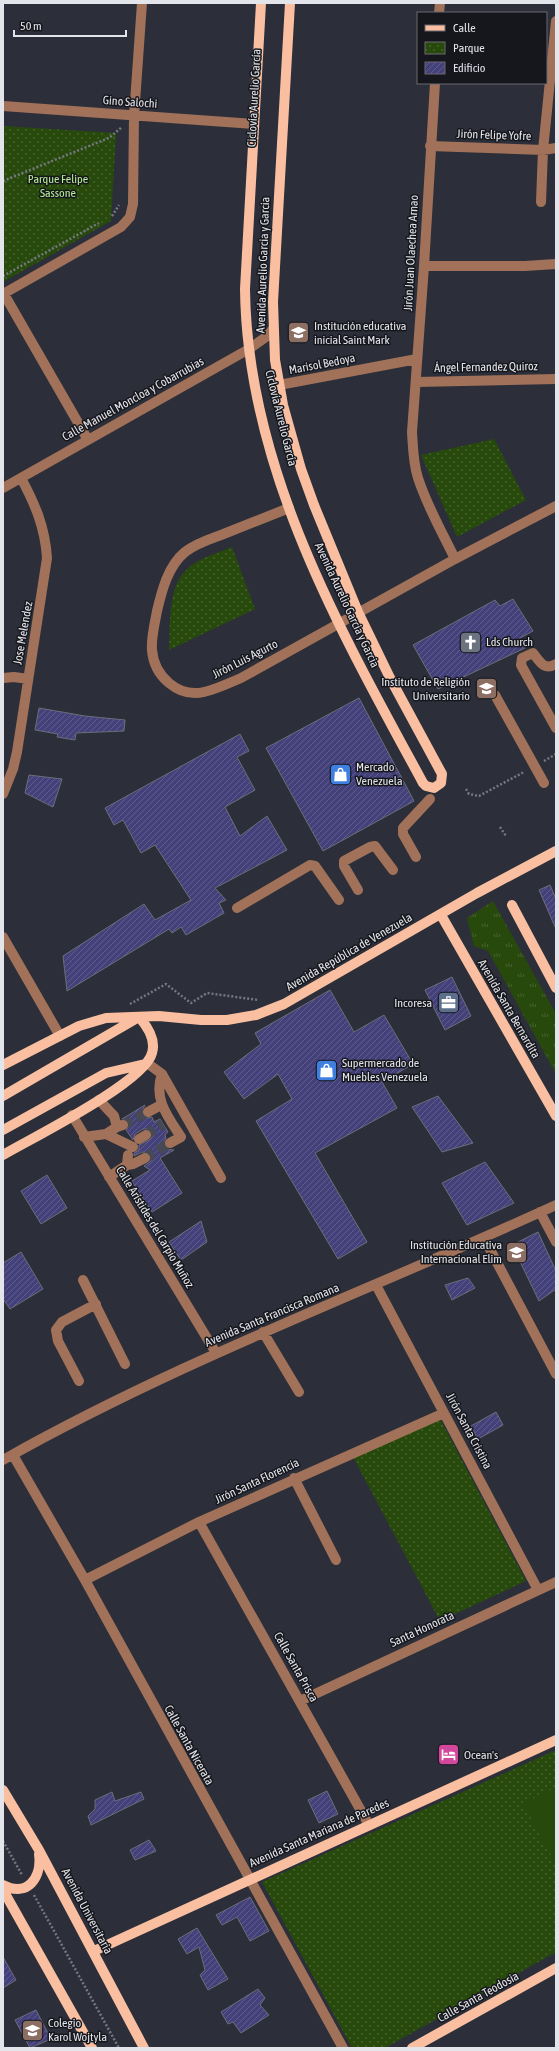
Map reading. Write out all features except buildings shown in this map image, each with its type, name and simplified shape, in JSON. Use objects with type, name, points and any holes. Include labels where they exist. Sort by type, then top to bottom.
[{"type":"main road","name":"Avenida Aurelio Garcia y Garcia","points":[[261,3],[245,289],[246,324],[249,349],[266,438],[289,508],[339,623],[423,783],[430,788],[438,786],[442,778],[442,774],[390,678],[358,612],[314,505],[301,469],[279,385],[273,330],[275,241],[290,3]]},
{"type":"main road","name":"Avenida República de Venezuela","points":[[3,1065],[79,1026],[106,1018],[165,1016],[215,1021],[256,1015],[284,1004],[556,851]]},
{"type":"main road","points":[[512,905],[556,988]]},
{"type":"main road","name":"Avenida Santa Bernardita","points":[[441,915],[556,1116]]},
{"type":"main road","name":"Avenida República de Venezuela","points":[[3,1096],[139,1017]]},
{"type":"main road","points":[[3,1155],[123,1086],[147,1064],[152,1053],[153,1043],[145,1025],[139,1017]]},
{"type":"main road","points":[[3,1130],[106,1073],[147,1064]]},
{"type":"main road","name":"Avenida Santa Mariana de Paredes","points":[[94,1951],[556,1740]]},
{"type":"main road","name":"Avenida Universitaria","points":[[3,1790],[39,1850],[94,1951],[144,2048]]},
{"type":"main road","points":[[3,1885],[14,1889],[28,1885],[35,1879],[39,1871],[39,1850]]},
{"type":"main road","points":[[3,1890],[92,2048]]},
{"type":"main road","name":"Calle Santa Teodosia","points":[[412,2048],[556,1968]]},
{"type":"street","points":[[88,440],[4,294],[121,227],[130,217],[133,204],[134,116],[142,3]]},
{"type":"street","points":[[541,202],[543,150],[556,21]]},
{"type":"street","name":"Jirón Juan Olaechea Arnao","points":[[435,84],[412,432],[413,454],[417,477],[426,500],[455,559]]},
{"type":"street","name":"Gino Salochi","points":[[3,106],[254,124]]},
{"type":"street","name":"Jirón Felipe Yofre","points":[[430,146],[543,150],[556,148]]},
{"type":"street","points":[[424,266],[525,266],[556,264]]},
{"type":"street","name":"Calle Manuel Moncloa y Cobarrubias","points":[[3,488],[249,349],[273,330]]},
{"type":"street","name":"Marisol Bedoya","points":[[279,385],[418,359]]},
{"type":"street","name":"Ángel Fernandez Quiroz","points":[[416,382],[556,379]]},
{"type":"street","name":"Jose Melendez","points":[[3,794],[13,769],[47,558],[46,541],[40,515],[21,478]]},
{"type":"street","name":"Jirón Luis Agurto","points":[[289,508],[202,542],[185,551],[171,568],[162,588],[154,624],[152,650],[155,664],[162,677],[175,688],[188,693],[203,692],[241,678],[455,559],[556,506]]},
{"type":"street","points":[[554,668],[542,665],[533,653],[522,658],[521,665],[556,728]]},
{"type":"street","points":[[3,678],[14,677],[28,679]]},
{"type":"street","points":[[495,695],[544,783]]},
{"type":"street","points":[[416,857],[403,834],[403,828],[430,799]]},
{"type":"street","points":[[358,890],[344,866],[344,861],[370,847],[375,846],[393,870]]},
{"type":"street","points":[[237,908],[310,865],[315,866],[339,900]]},
{"type":"street","points":[[3,937],[60,1036]]},
{"type":"street","points":[[147,1064],[162,1074],[221,1178]]},
{"type":"street","points":[[162,1074],[159,1083],[161,1105],[166,1122],[181,1137],[170,1143]]},
{"type":"street","points":[[84,1137],[106,1134],[120,1126],[114,1116],[99,1100]]},
{"type":"street","points":[[148,1112],[161,1105]]},
{"type":"street","name":"Calle Arístides del Carpio Muñoz","points":[[72,1115],[216,1353]]},
{"type":"street","points":[[106,1134],[134,1148]]},
{"type":"street","points":[[134,1148],[133,1164],[144,1158]]},
{"type":"street","points":[[109,1177],[134,1148]]},
{"type":"street","name":"Avenida Santa Francisca Romana","points":[[3,1460],[138,1390],[216,1353],[484,1238],[556,1205]]},
{"type":"street","points":[[540,1212],[556,1242]]},
{"type":"street","points":[[484,1238],[556,1374]]},
{"type":"street","points":[[83,1280],[125,1364]]},
{"type":"street","name":"Jirón Santa Cristina","points":[[376,1285],[538,1590]]},
{"type":"street","points":[[79,1381],[58,1340],[56,1330],[62,1322],[96,1304]]},
{"type":"street","points":[[263,1332],[299,1392]]},
{"type":"street","name":"Jirón Santa Florencia","points":[[85,1580],[199,1522],[294,1478],[444,1413]]},
{"type":"street","name":"Calle Santa Nicerata","points":[[13,1454],[85,1580],[248,1880],[342,2048]]},
{"type":"street","points":[[294,1478],[336,1560]]},
{"type":"street","name":"Calle Santa Prisca","points":[[199,1522],[370,1825]]},
{"type":"street","name":"Santa Honorata","points":[[300,1701],[556,1582]]},
{"type":"path","points":[[3,181],[109,138],[126,124],[126,130]]},
{"type":"path","points":[[3,276],[113,216],[122,202]]},
{"type":"path","points":[[466,789],[469,794],[479,796],[556,754]]},
{"type":"path","points":[[500,826],[506,836]]},
{"type":"path","points":[[126,1006],[166,984],[191,1003],[207,993],[261,1001]]},
{"type":"path","points":[[3,1841],[119,2048]]},
{"type":"green space","name":"Parque Felipe Sassone","points":[[3,126],[116,133],[111,221],[3,282]]},
{"type":"green space","points":[[494,439],[526,500],[457,537],[421,455]]},
{"type":"green space","points":[[232,547],[255,609],[169,650],[170,614],[175,590],[179,580],[186,570],[195,563],[208,556]]},
{"type":"green space","points":[[493,901],[556,1014],[556,1074],[488,951],[474,946],[467,918]]},
{"type":"green space","points":[[440,1419],[526,1581],[440,1621],[352,1455]]},
{"type":"green space","points":[[556,1750],[556,1952],[385,2048],[352,2048],[262,1882]]},
{"type":"green space","points":[[556,1787],[556,1865],[523,1804]]},
{"type":"tunnel","points":[[123,1125],[148,1112]]},
{"type":"tunnel","points":[[146,1135],[163,1124]]},
{"type":"tunnel","points":[[145,1158],[170,1143]]},
{"type":"place","name":"Institución educativa inicial Saint Mark","points":[[298,333]]},
{"type":"place","name":"Lds Church","points":[[471,642]]},
{"type":"place","name":"Instituto de Religión Universitario","points":[[486,689]]},
{"type":"place","name":"Mercado Venezuela","points":[[340,774]]},
{"type":"place","name":"Incoresa","points":[[448,1003]]},
{"type":"place","name":"Supermercado de Muebles Venezuela","points":[[326,1070]]},
{"type":"place","name":"Institución Educativa Internacional Elim","points":[[517,1252]]},
{"type":"place","name":"Ocean's","points":[[448,1755]]},
{"type":"place","name":"Colegio Karol Wojtyla","points":[[33,2030]]}]
